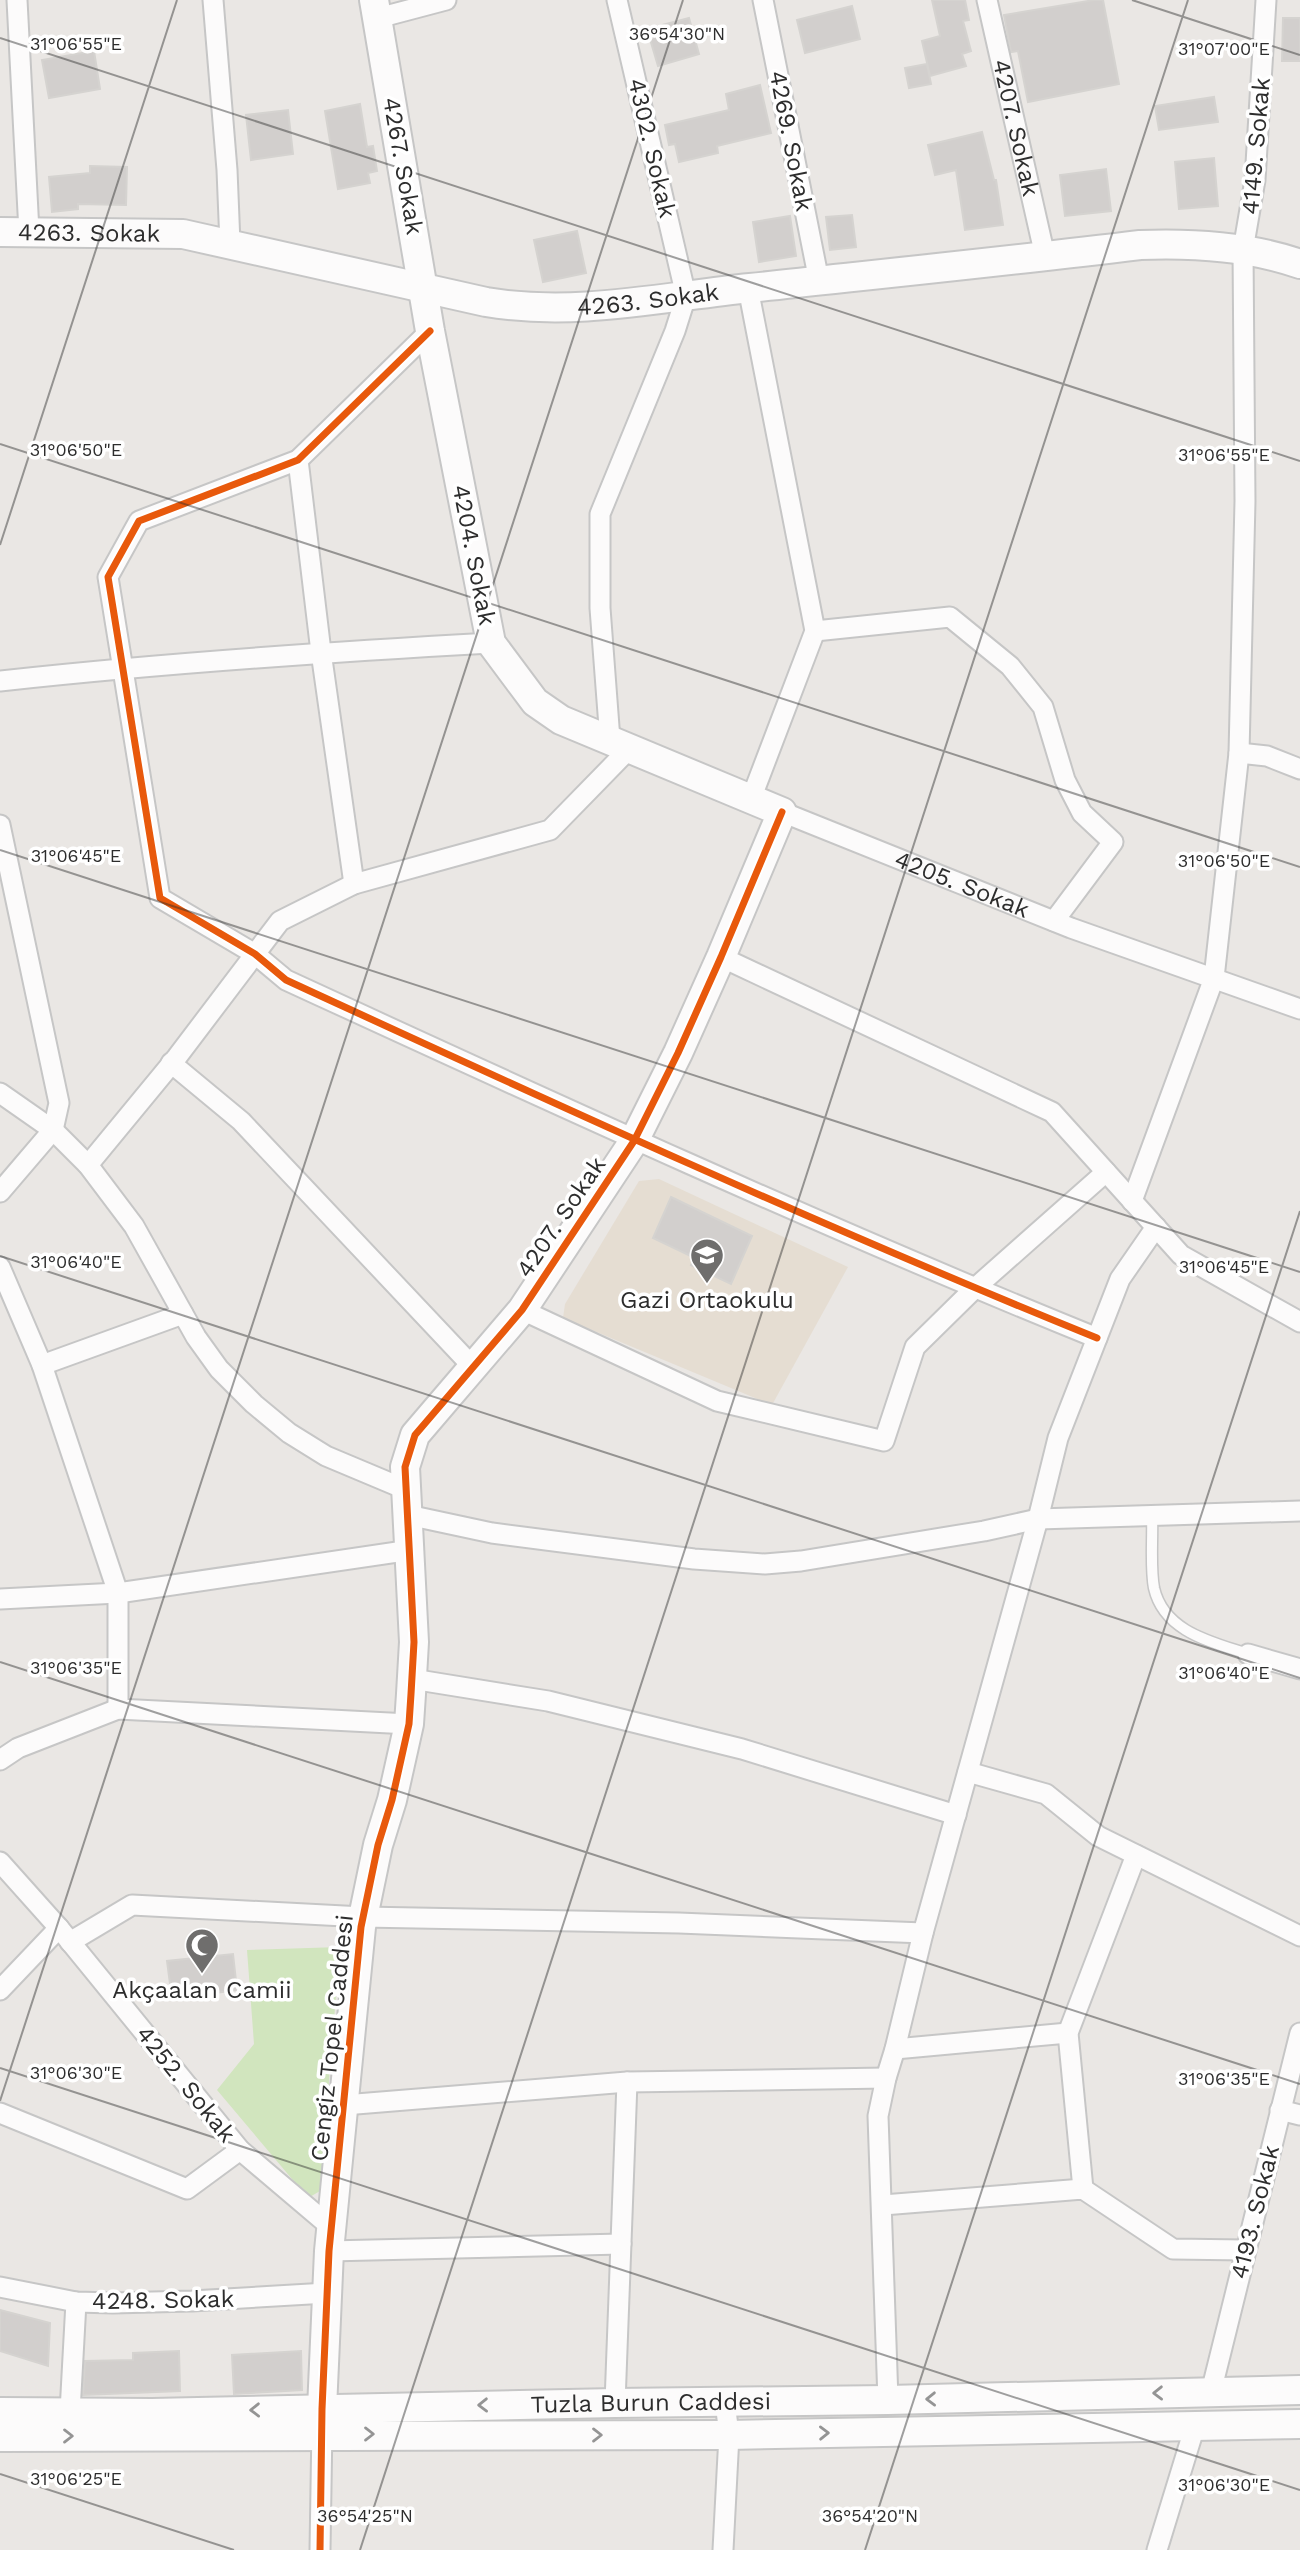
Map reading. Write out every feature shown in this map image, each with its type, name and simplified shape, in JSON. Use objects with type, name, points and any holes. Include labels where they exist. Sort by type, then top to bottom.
[{"type":"street","points":[[17,0],[29,232]]},
{"type":"street","points":[[213,0],[227,170],[230,244]]},
{"type":"street","points":[[376,9],[446,0]]},
{"type":"street","name":"4302. Sokak","points":[[617,0],[686,296]]},
{"type":"street","name":"4269. Sokak","points":[[763,0],[820,281]]},
{"type":"street","name":"4207. Sokak","points":[[987,0],[1045,256]]},
{"type":"street","name":"4149. Sokak","points":[[1132,1201],[1214,978],[1239,753],[1245,501],[1243,250],[1255,180],[1266,0]]},
{"type":"street","name":"4267. Sokak","points":[[376,9],[430,331]]},
{"type":"street","name":"4263. Sokak","points":[[0,232],[168,233],[230,244],[486,302],[526,307],[624,305],[748,288],[1157,245],[1243,250],[1300,264]]},
{"type":"street","points":[[748,288],[815,631],[751,799]]},
{"type":"street","points":[[88,1165],[171,1063],[280,921],[354,884],[550,830],[620,744],[600,608],[600,514],[675,331],[686,296]]},
{"type":"street","points":[[430,331],[298,460],[138,521],[108,577],[160,898],[255,954],[286,980],[634,1141],[1097,1338]]},
{"type":"street","name":"4204. Sokak","points":[[430,331],[491,643],[535,702],[561,720],[620,744]]},
{"type":"street","points":[[298,460],[321,652],[354,884]]},
{"type":"street","points":[[815,631],[950,617],[1010,666],[1042,707],[1065,780],[1082,813],[1113,842],[1054,921]]},
{"type":"street","points":[[0,681],[321,652],[491,643]]},
{"type":"street","name":"4205. Sokak","points":[[620,744],[1054,921],[1300,1009]]},
{"type":"street","points":[[1239,753],[1266,756],[1300,769]]},
{"type":"street","name":"4207. Sokak","points":[[407,1491],[408,1452],[415,1435],[522,1310],[634,1141],[678,1053],[782,812]]},
{"type":"street","points":[[0,825],[59,1103],[53,1130],[0,1192]]},
{"type":"street","points":[[721,957],[1052,1112],[1181,1255],[1300,1322]]},
{"type":"street","points":[[171,1063],[242,1121],[473,1367]]},
{"type":"street","points":[[0,1093],[53,1130],[88,1165],[134,1227],[183,1314],[219,1368],[254,1404],[289,1433],[326,1456],[407,1491],[492,1533],[694,1559],[765,1563],[801,1561],[984,1531],[1038,1519],[1300,1511]]},
{"type":"street","points":[[522,1310],[717,1401],[884,1441],[915,1347],[975,1288],[1105,1172]]},
{"type":"street","points":[[888,2400],[878,2116],[886,2078],[1058,1438],[1120,1279],[1156,1227]]},
{"type":"street","points":[[0,1268],[43,1366],[118,1593],[118,1709]]},
{"type":"street","points":[[43,1366],[183,1314]]},
{"type":"street","name":"Cengiz Topel Caddesi","points":[[322,2422],[331,2239],[363,1917],[409,1724],[414,1642],[407,1491]]},
{"type":"street","points":[[0,1599],[118,1593],[411,1550]]},
{"type":"street","points":[[1248,1654],[1300,1670]]},
{"type":"street","points":[[412,1679],[548,1701],[742,1749],[956,1815]]},
{"type":"street","points":[[0,1760],[18,1748],[118,1709],[409,1724]]},
{"type":"street","points":[[968,1772],[1046,1794],[1098,1836],[1300,1936]]},
{"type":"street","points":[[1083,2189],[1068,2033],[1136,1855]]},
{"type":"street","name":"4252. Sokak","points":[[0,1862],[65,1935],[240,2150],[331,2239]]},
{"type":"street","points":[[0,1990],[65,1935],[132,1905],[363,1917],[679,1923],[923,1933]]},
{"type":"street","points":[[895,2049],[1068,2033]]},
{"type":"street","name":"4193. Sokak","points":[[1211,2392],[1300,2034]]},
{"type":"street","points":[[344,2105],[626,2082],[886,2078]]},
{"type":"street","points":[[615,2403],[626,2082]]},
{"type":"street","points":[[1280,2110],[1300,2115]]},
{"type":"street","points":[[0,2113],[187,2189],[240,2150]]},
{"type":"street","points":[[883,2205],[1083,2189],[1172,2249],[1245,2250]]},
{"type":"street","points":[[331,2239],[621,2244]]},
{"type":"street","name":"4248. Sokak","points":[[0,2287],[76,2302],[179,2302],[327,2293]]},
{"type":"street","points":[[70,2412],[76,2302]]},
{"type":"street","name":"Tuzla Burun Caddesi","points":[[0,2437],[322,2422],[615,2403],[888,2400],[1300,2390]]},
{"type":"street","points":[[723,2550],[729,2435],[725,2402]]},
{"type":"street","name":"Tuzla Burun Caddesi","points":[[0,2412],[70,2412],[729,2435],[1300,2424]]},
{"type":"street","points":[[320,2550],[322,2422]]},
{"type":"street","points":[[1157,2550],[1195,2426]]},
{"type":"lane","points":[[1152,1516],[1154,1588],[1161,1605],[1172,1620],[1186,1632],[1248,1654]]},
{"type":"shaded area","name":"Gazi Ortaokulu","points":[[659,1179],[848,1267],[772,1405],[563,1318],[565,1304],[639,1181]]},
{"type":"green space","points":[[340,1947],[320,2191],[308,2198],[217,2090],[254,2044],[247,1950]]},
{"type":"building","points":[[932,0],[965,0],[969,20],[963,21],[971,51],[962,54],[966,66],[930,76],[922,41],[940,36]]},
{"type":"building","points":[[1103,0],[1119,84],[1028,102],[1018,51],[1011,52],[1004,15]]},
{"type":"building","points":[[852,6],[860,39],[805,53],[797,20]]},
{"type":"building","points":[[689,18],[699,54],[658,66],[647,29]]},
{"type":"building","points":[[1283,18],[1300,18],[1300,61],[1282,61]]},
{"type":"building","points":[[94,51],[100,89],[49,98],[42,60]]},
{"type":"building","points":[[927,64],[931,84],[909,88],[905,68]]},
{"type":"building","points":[[760,85],[771,133],[717,146],[718,153],[679,162],[675,144],[669,145],[665,125],[729,110],[726,94]]},
{"type":"building","points":[[1214,97],[1218,122],[1159,130],[1155,106]]},
{"type":"building","points":[[360,104],[367,147],[373,146],[377,171],[368,173],[370,183],[338,189],[325,111]]},
{"type":"building","points":[[288,110],[293,154],[251,160],[246,115]]},
{"type":"building","points":[[982,132],[996,180],[1003,225],[965,230],[956,170],[935,175],[928,145]]},
{"type":"building","points":[[1214,158],[1218,206],[1179,209],[1175,162]]},
{"type":"building","points":[[90,166],[127,167],[126,205],[78,204],[78,209],[52,212],[49,177],[90,173]]},
{"type":"building","points":[[1106,169],[1111,211],[1065,216],[1060,175]]},
{"type":"building","points":[[852,215],[856,247],[830,250],[826,217]]},
{"type":"building","points":[[790,216],[796,256],[759,262],[753,222]]},
{"type":"building","points":[[577,231],[586,273],[543,282],[534,240]]},
{"type":"building","points":[[671,1197],[752,1236],[731,1284],[691,1265],[695,1258],[653,1238]]},
{"type":"building","name":"Akçaalan Camii","points":[[233,1954],[237,1990],[172,1999],[167,1961]]},
{"type":"building","points":[[0,2310],[50,2323],[48,2366],[0,2351]]},
{"type":"building","points":[[179,2351],[180,2391],[83,2395],[85,2361],[133,2360],[133,2353]]},
{"type":"building","points":[[301,2351],[302,2390],[234,2394],[232,2355]]},
{"type":"cycle path","points":[[430,331],[298,460],[139,521],[108,577],[160,898],[255,954],[286,980],[791,1209],[1097,1338]]},
{"type":"cycle path","points":[[320,2550],[322,2409],[329,2251],[361,1927],[378,1845],[392,1800],[409,1724],[414,1642],[405,1467],[415,1435],[522,1310],[634,1141],[678,1053],[782,812]]},
{"type":"place","name":"Gazi Ortaokulu","points":[[707,1285]]},
{"type":"place","name":"Akçaalan Camii","points":[[202,1975]]}]
